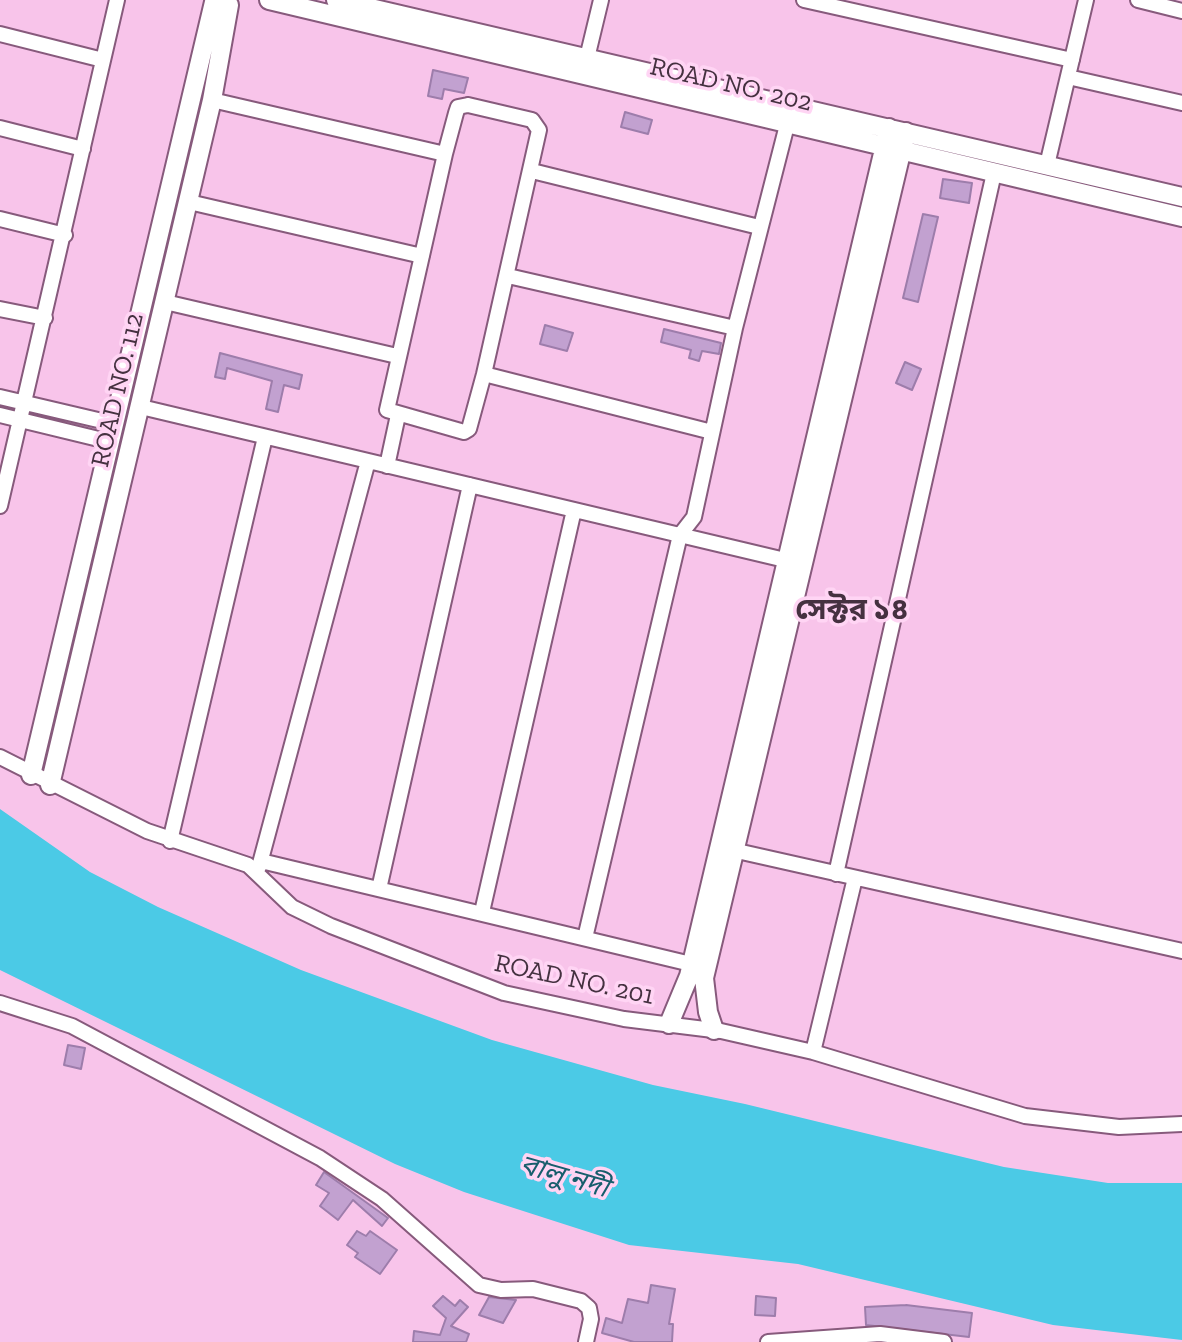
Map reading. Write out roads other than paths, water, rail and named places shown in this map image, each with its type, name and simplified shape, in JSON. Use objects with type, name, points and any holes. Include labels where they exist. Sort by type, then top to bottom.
[{"type":"street","points":[[0,506],[117,0]]},
{"type":"street","name":"ROAD NO. 202","points":[[269,0],[1182,217]]},
{"type":"street","name":"ROAD NO. 202","points":[[336,0],[362,3],[1182,197]]},
{"type":"street","points":[[587,58],[601,0]]},
{"type":"street","points":[[804,0],[1072,60]]},
{"type":"street","points":[[1033,182],[1042,164],[1068,77],[1086,0]]},
{"type":"street","points":[[1138,0],[1182,11]]},
{"type":"street","name":"ROAD NO. 112","points":[[50,785],[212,100],[223,2]]},
{"type":"street","name":"ROAD NO. 112","points":[[31,775],[120,403],[223,2]]},
{"type":"street","points":[[0,34],[103,60]]},
{"type":"street","points":[[1068,77],[1182,103]]},
{"type":"street","points":[[212,100],[445,154]]},
{"type":"street","points":[[468,105],[536,122],[539,136],[532,171],[484,374],[467,431],[387,410],[397,356],[458,107],[468,105]]},
{"type":"street","points":[[585,938],[680,535],[694,517],[735,328],[787,125]]},
{"type":"street","points":[[0,128],[83,149]]},
{"type":"street","points":[[714,1030],[706,1003],[704,978],[737,851],[897,130]]},
{"type":"street","points":[[669,1024],[691,964],[785,560],[893,149]]},
{"type":"street","points":[[532,171],[759,227]]},
{"type":"street","points":[[836,874],[994,173]]},
{"type":"street","points":[[189,202],[422,256]]},
{"type":"street","points":[[0,219],[65,235]]},
{"type":"street","points":[[508,276],[735,328]]},
{"type":"street","points":[[165,302],[397,356]]},
{"type":"street","points":[[0,309],[45,318]]},
{"type":"street","points":[[484,374],[712,432]]},
{"type":"street","points":[[0,397],[113,433]]},
{"type":"street","points":[[120,403],[785,560]]},
{"type":"street","points":[[0,415],[113,433]]},
{"type":"street","points":[[387,466],[398,415]]},
{"type":"street","points":[[170,841],[265,437]]},
{"type":"street","points":[[368,461],[259,866],[482,912],[691,964]]},
{"type":"street","points":[[379,889],[470,485]]},
{"type":"street","points":[[482,912],[574,510]]},
{"type":"street","name":"ROAD NO. 201","points":[[0,757],[50,785],[170,841],[259,866],[292,907],[425,965],[504,993],[714,1030],[813,1052],[1025,1116],[1119,1127],[1182,1124]]},
{"type":"street","points":[[737,851],[1182,951]]},
{"type":"street","points":[[813,1052],[855,878]]},
{"type":"street","points":[[0,1003],[72,1026],[320,1158],[382,1199],[479,1285],[501,1290],[533,1289],[581,1301],[589,1308],[591,1319],[586,1342]]},
{"type":"street","points":[[768,1342],[880,1334],[944,1342]]},
{"type":"water","name":"বালু নদী","points":[[0,809],[90,872],[158,907],[301,970],[492,1040],[653,1085],[745,1104],[1004,1167],[1108,1183],[1182,1183],[1182,1340],[1053,1325],[798,1264],[629,1245],[464,1192],[395,1164],[0,970]]},
{"type":"district","name":"সেক্টর ১৪","points":[[852,610]]}]
